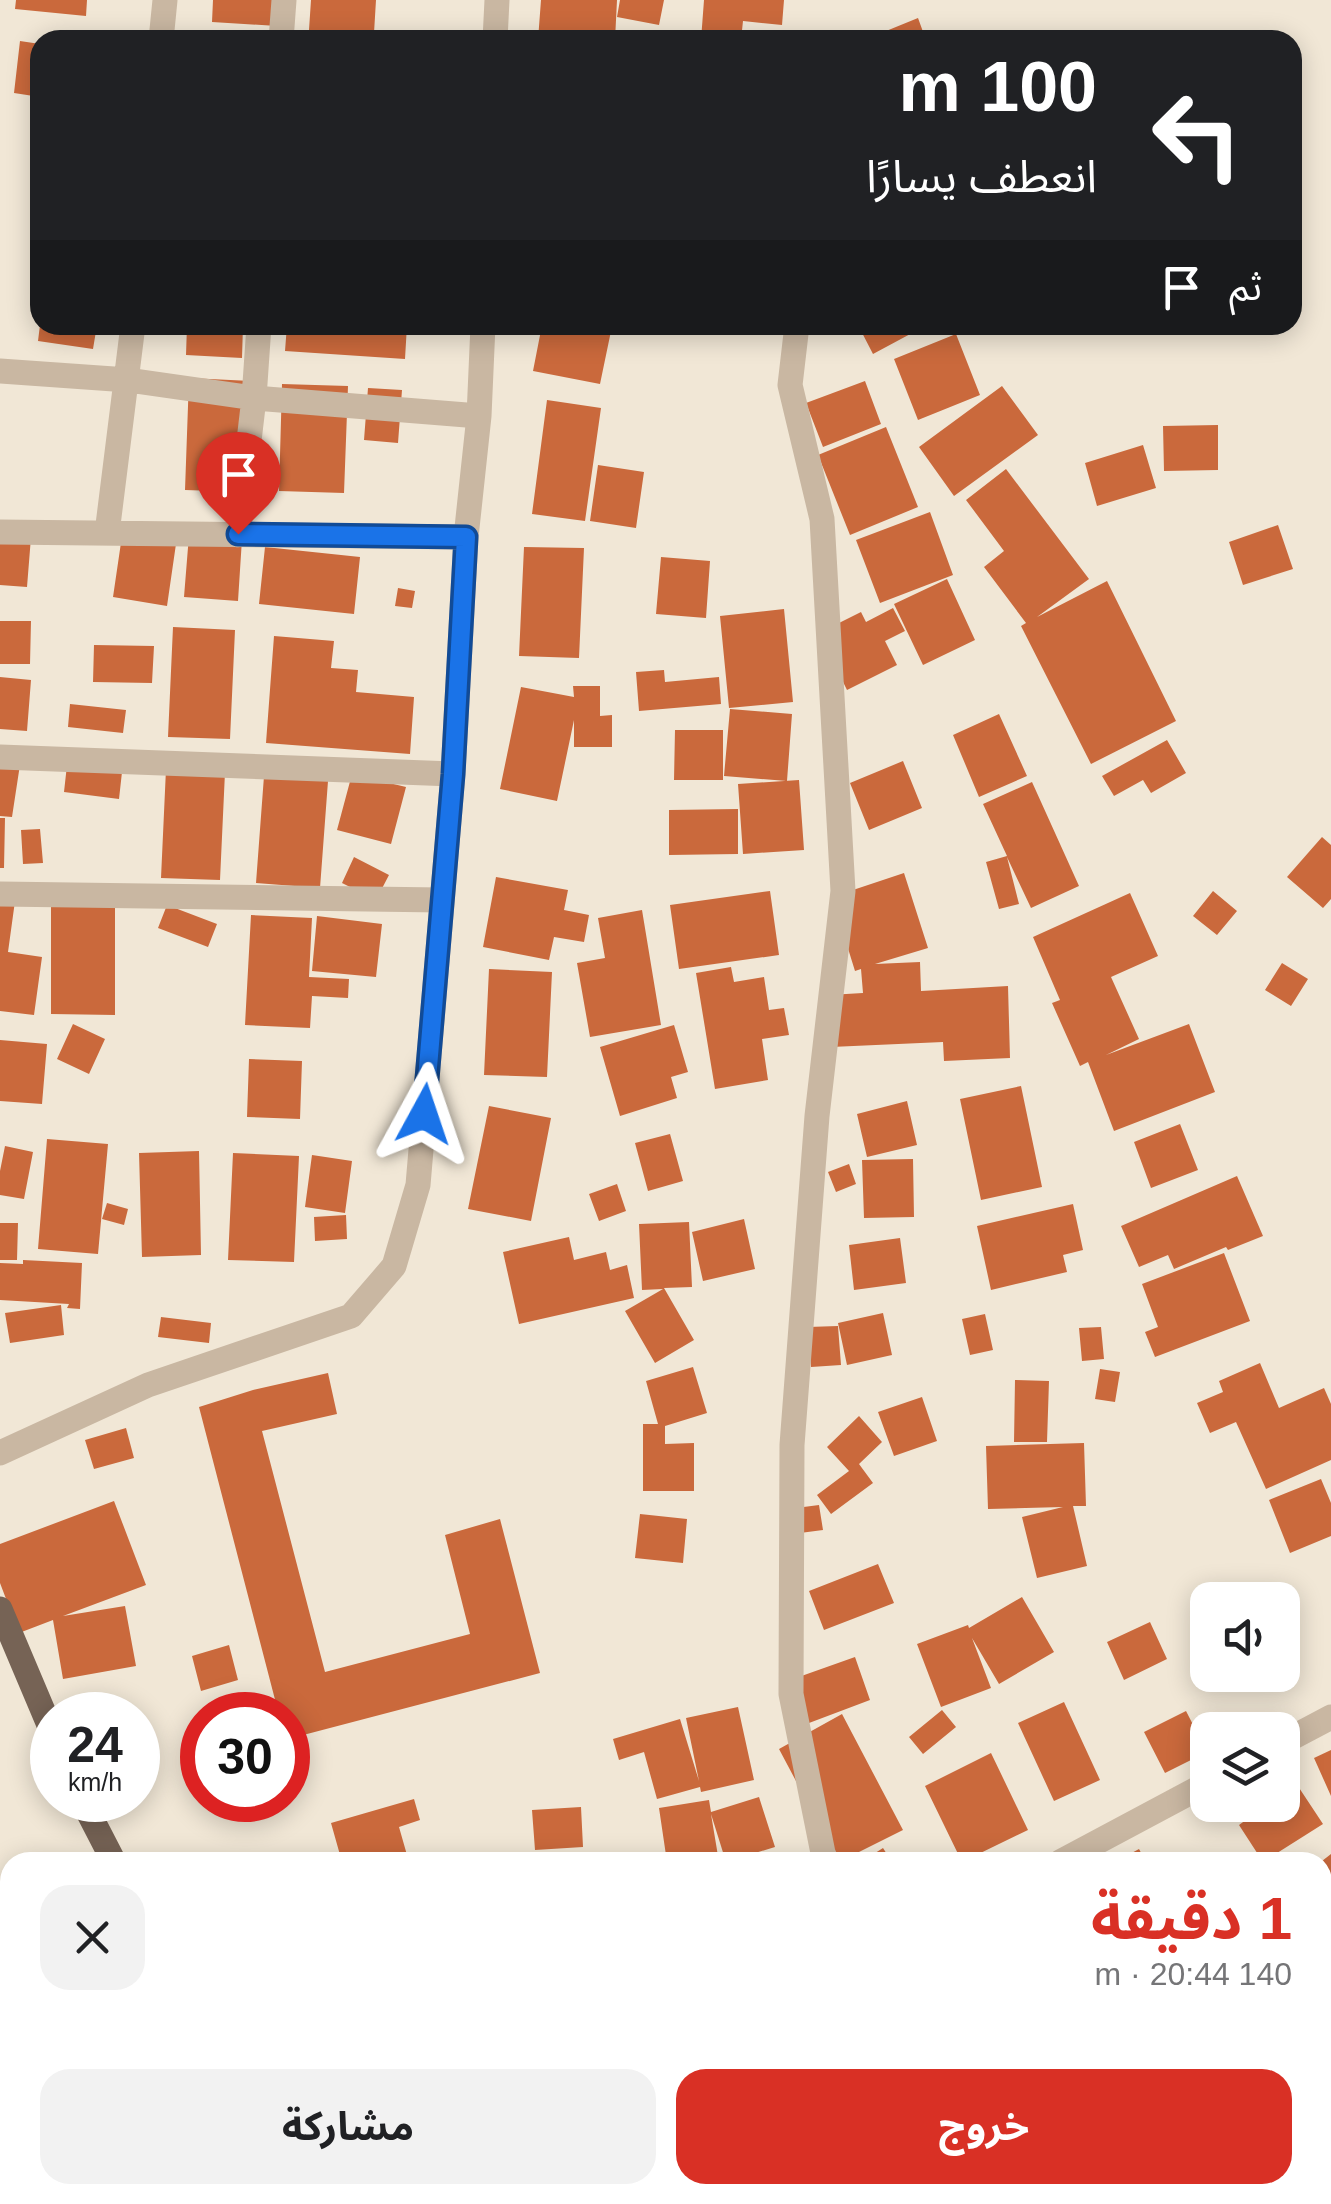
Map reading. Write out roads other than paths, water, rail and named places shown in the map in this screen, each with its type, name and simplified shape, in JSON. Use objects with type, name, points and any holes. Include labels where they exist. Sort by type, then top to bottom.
[{"type":"main road","points":[[0,1609],[35,1692]]},
{"type":"main road","points":[[93,1822],[109,1852]]},
{"type":"street","points":[[163,30],[166,0]]},
{"type":"street","points":[[282,30],[284,0]]},
{"type":"street","points":[[496,30],[497,0]]},
{"type":"street","points":[[106,533],[133,335]]},
{"type":"street","points":[[238,534],[259,335]]},
{"type":"street","points":[[0,1454],[148,1385],[351,1316],[394,1266],[418,1186],[453,774],[483,335]]},
{"type":"street","points":[[796,335],[790,385],[822,519],[843,891],[817,1116],[792,1445],[790,1694],[823,1852]]},
{"type":"street","points":[[0,371],[128,380],[254,398],[479,416]]},
{"type":"street","points":[[0,532],[466,537]]},
{"type":"street","points":[[0,757],[453,774]]},
{"type":"street","points":[[0,894],[442,900]]},
{"type":"street","points":[[1300,1733],[1331,1717]]},
{"type":"street","points":[[1079,1852],[1190,1793]]}]
